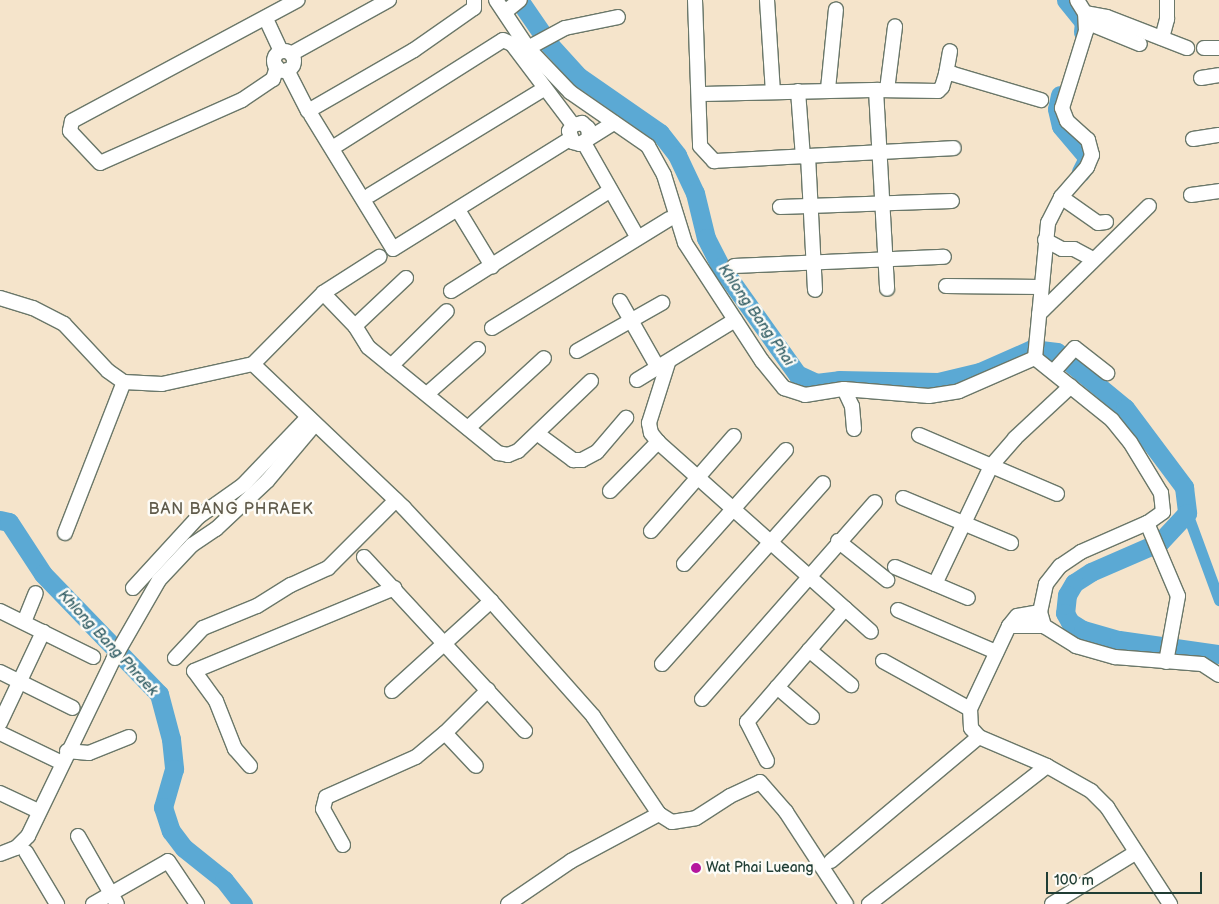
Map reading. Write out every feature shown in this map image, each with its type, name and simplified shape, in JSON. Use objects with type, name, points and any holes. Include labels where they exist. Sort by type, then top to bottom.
[{"type":"street","points":[[266,19],[293,63],[282,69],[273,79],[226,109],[100,163],[70,131],[72,121],[266,19],[298,0]]},
{"type":"street","points":[[286,53],[389,0]]},
{"type":"street","points":[[282,69],[308,111],[420,46],[474,8],[474,0]]},
{"type":"street","points":[[496,0],[513,6],[539,41],[570,92],[648,146],[658,163],[685,243],[735,320],[784,388],[805,395],[844,389],[910,396],[960,391],[1035,354],[1062,361]]},
{"type":"street","points":[[695,0],[700,94],[700,146],[714,161],[954,148]]},
{"type":"street","points":[[767,0],[773,92]]},
{"type":"street","points":[[1077,0],[1086,17],[1140,44]]},
{"type":"street","points":[[1162,38],[1167,19],[1167,0]]},
{"type":"street","points":[[828,90],[836,9]]},
{"type":"street","points":[[539,41],[578,24],[618,17]]},
{"type":"street","points":[[1086,17],[1107,17],[1187,48]]},
{"type":"street","points":[[1035,354],[1045,240],[1053,210],[1061,197],[1087,167],[1092,155],[1088,140],[1067,121],[1062,108],[1086,17]]},
{"type":"street","points":[[887,288],[880,152],[881,90],[895,27]]},
{"type":"street","points":[[337,145],[503,40],[512,44],[545,88],[578,124],[588,128],[587,139],[609,191],[638,238]]},
{"type":"street","points":[[1204,48],[1219,48]]},
{"type":"street","points":[[700,94],[828,90],[938,91],[942,87],[946,74],[950,51]]},
{"type":"street","points":[[946,74],[1040,100]]},
{"type":"street","points":[[1201,78],[1219,75]]},
{"type":"street","points":[[370,195],[545,88]]},
{"type":"street","points":[[798,91],[812,206],[816,290]]},
{"type":"street","points":[[599,113],[569,131],[570,139],[576,144],[614,123]]},
{"type":"street","points":[[311,115],[393,250],[570,139]]},
{"type":"street","points":[[1193,139],[1219,135]]},
{"type":"street","points":[[451,292],[609,191]]},
{"type":"street","points":[[1191,194],[1219,191]]},
{"type":"street","points":[[1061,197],[1098,223],[1106,222]]},
{"type":"street","points":[[780,207],[952,201]]},
{"type":"street","points":[[1039,314],[1149,206]]},
{"type":"street","points":[[458,210],[492,266]]},
{"type":"street","points":[[492,328],[669,219]]},
{"type":"street","points":[[1045,240],[1062,249],[1074,249],[1090,257]]},
{"type":"street","points":[[0,298],[33,308],[64,324],[108,371],[124,382],[162,384],[253,364],[323,293],[379,257]]},
{"type":"street","points":[[734,266],[944,257]]},
{"type":"street","points":[[356,326],[406,278]]},
{"type":"street","points":[[946,286],[1041,287]]},
{"type":"street","points":[[323,293],[356,326],[368,347],[498,453],[508,455],[538,434],[591,381]]},
{"type":"street","points":[[620,301],[663,366],[650,423],[651,432],[658,442],[771,543],[807,578],[871,632]]},
{"type":"street","points":[[577,351],[662,303]]},
{"type":"street","points":[[391,366],[447,311]]},
{"type":"street","points":[[637,380],[663,366],[735,320]]},
{"type":"street","points":[[1062,361],[1076,348],[1082,350],[1106,373]]},
{"type":"street","points":[[427,394],[478,349]]},
{"type":"street","points":[[468,428],[544,358]]},
{"type":"street","points":[[1044,626],[1040,612],[1046,584],[1060,566],[1081,552],[1150,527],[1163,512],[1161,493],[1130,442],[1112,420],[1071,386],[1062,361]]},
{"type":"street","points":[[253,364],[396,500],[491,600],[593,716],[659,814],[672,822],[696,818],[730,796],[760,782],[786,812],[846,904]]},
{"type":"street","points":[[65,533],[124,382]]},
{"type":"street","points":[[935,584],[990,466],[1024,428],[1071,386]]},
{"type":"street","points":[[844,389],[852,406],[854,429]]},
{"type":"street","points":[[538,434],[573,460],[582,460],[597,452],[626,418]]},
{"type":"street","points":[[134,588],[186,529],[243,485],[311,421]]},
{"type":"street","points":[[0,854],[22,843],[126,635],[159,580],[192,545],[216,529],[268,480],[311,421]]},
{"type":"street","points":[[919,435],[1057,494]]},
{"type":"street","points":[[651,530],[696,476],[734,436]]},
{"type":"street","points":[[610,492],[658,442]]},
{"type":"street","points":[[684,564],[786,450]]},
{"type":"street","points":[[662,664],[823,483]]},
{"type":"street","points":[[903,498],[1011,543]]},
{"type":"street","points":[[175,658],[203,628],[257,606],[301,579],[328,568],[396,500]]},
{"type":"street","points":[[702,699],[838,541],[875,502]]},
{"type":"street","points":[[1150,527],[1162,552],[1178,596],[1166,658]]},
{"type":"street","points":[[838,541],[886,580]]},
{"type":"street","points":[[364,557],[525,731]]},
{"type":"street","points":[[896,567],[968,598]]},
{"type":"street","points":[[250,766],[235,749],[216,701],[194,671],[394,588]]},
{"type":"street","points":[[24,622],[36,593]]},
{"type":"street","points":[[392,691],[491,600]]},
{"type":"street","points":[[767,761],[747,722],[845,609]]},
{"type":"street","points":[[0,610],[93,657]]},
{"type":"street","points":[[898,610],[996,652]]},
{"type":"street","points":[[1040,612],[1017,616],[1009,626],[970,709],[971,728],[979,736],[1047,766],[1091,791],[1107,807],[1164,902]]},
{"type":"street","points":[[1009,626],[1044,626],[1076,646],[1115,657],[1166,658],[1202,664],[1219,675]]},
{"type":"street","points":[[0,723],[43,632]]},
{"type":"street","points":[[808,650],[851,685]]},
{"type":"street","points":[[883,661],[970,709]]},
{"type":"street","points":[[0,672],[74,708]]},
{"type":"street","points":[[778,687],[812,717]]},
{"type":"street","points":[[343,845],[323,810],[326,797],[416,757],[446,733],[488,690]]},
{"type":"street","points":[[0,733],[64,757],[89,754],[129,737]]},
{"type":"street","points":[[446,733],[476,766]]},
{"type":"street","points":[[832,861],[979,736]]},
{"type":"street","points":[[869,904],[1047,766]]},
{"type":"street","points":[[0,793],[38,811]]},
{"type":"street","points":[[508,904],[571,861],[659,814]]},
{"type":"street","points":[[78,836],[114,899]]},
{"type":"street","points":[[26,852],[57,904]]},
{"type":"street","points":[[1052,904],[1135,853]]},
{"type":"street","points":[[93,904],[114,899],[168,861],[197,904]]},
{"type":"waterway","name":"Khlong Bang Phai","points":[[519,0],[550,45],[578,76],[660,133],[677,155],[695,193],[706,238],[721,267],[797,374],[816,383],[839,380],[938,382],[980,372],[1032,349],[1057,352],[1125,408],[1184,487],[1187,513],[1160,542],[1091,572],[1074,583],[1067,595],[1065,613],[1070,622],[1083,630],[1119,640],[1219,654]]},
{"type":"waterway","points":[[1066,0],[1084,22],[1083,32]]},
{"type":"waterway","points":[[1060,95],[1057,109],[1061,126],[1088,158],[1081,172]]},
{"type":"waterway","points":[[1187,513],[1219,600]]},
{"type":"waterway","name":"Khlong Bang Phraek","points":[[0,520],[9,522],[43,574],[159,694],[171,739],[174,769],[163,807],[171,831],[184,848],[224,880],[243,904]]},
{"type":"place","name":"Wat Phai Lueang","points":[[696,868]]},
{"type":"district","name":"BAN BANG PHRAEK","points":[[231,510]]}]
